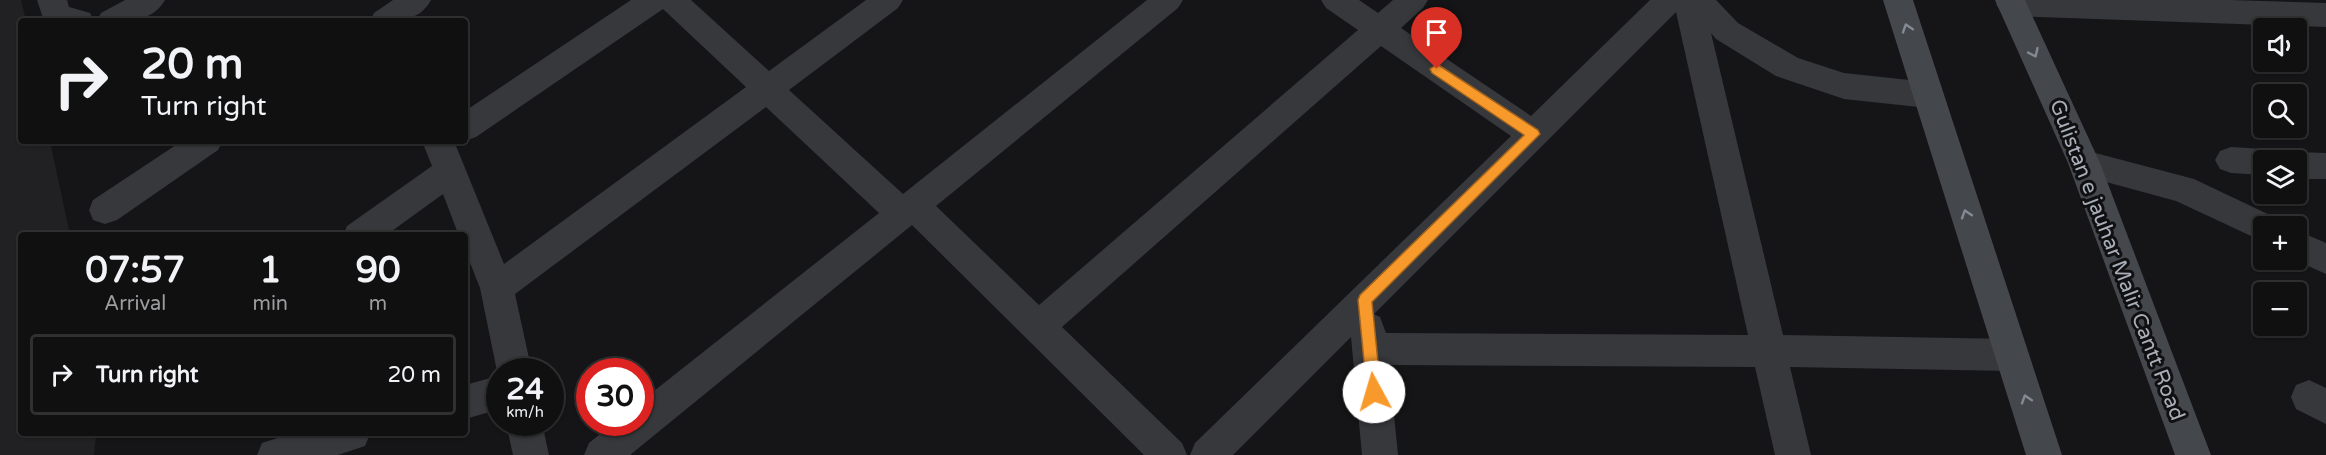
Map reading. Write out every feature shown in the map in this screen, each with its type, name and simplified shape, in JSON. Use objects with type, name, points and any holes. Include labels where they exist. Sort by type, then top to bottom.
[{"type":"main road","points":[[1898,0],[2044,455]]},
{"type":"main road","name":"Gulistan e jauhar Malir Cantt Road","points":[[2010,2],[2084,164],[2193,455]]},
{"type":"street","points":[[52,0],[56,16],[65,18]]},
{"type":"street","points":[[107,18],[117,0]]},
{"type":"street","points":[[117,18],[150,0]]},
{"type":"street","points":[[368,0],[381,18]]},
{"type":"street","points":[[388,18],[416,0]]},
{"type":"street","points":[[468,130],[654,0]]},
{"type":"street","points":[[672,0],[1038,327],[1169,455]]},
{"type":"street","points":[[496,288],[888,0]]},
{"type":"street","points":[[602,455],[1168,0]]},
{"type":"street","points":[[1335,0],[1533,134]]},
{"type":"street","points":[[1038,327],[1413,0]]},
{"type":"street","points":[[1208,455],[1669,0]]},
{"type":"street","points":[[1688,0],[1793,455]]},
{"type":"street","points":[[1698,0],[1727,31],[1787,67],[1844,86],[1928,96]]},
{"type":"street","points":[[2010,2],[2318,10]]},
{"type":"street","points":[[105,210],[203,144]]},
{"type":"street","points":[[363,232],[447,145],[496,288],[511,358]]},
{"type":"street","points":[[2231,160],[2253,161]]},
{"type":"street","points":[[2084,164],[2183,189],[2253,223]]},
{"type":"street","points":[[2307,165],[2326,166]]},
{"type":"street","points":[[2307,250],[2326,259]]},
{"type":"street","points":[[1365,300],[1380,455]]},
{"type":"street","points":[[1370,349],[2012,355]]},
{"type":"street","points":[[468,401],[486,396]]},
{"type":"street","points":[[275,455],[345,436]]},
{"type":"street","points":[[527,436],[531,455]]},
{"type":"shaded area","points":[[0,0],[21,0],[25,18],[18,18],[18,144],[51,144],[69,232],[18,232],[18,436],[96,436],[94,455],[0,455]]},
{"type":"route","points":[[1374,392],[1365,300],[1533,134],[1437,69]]}]
